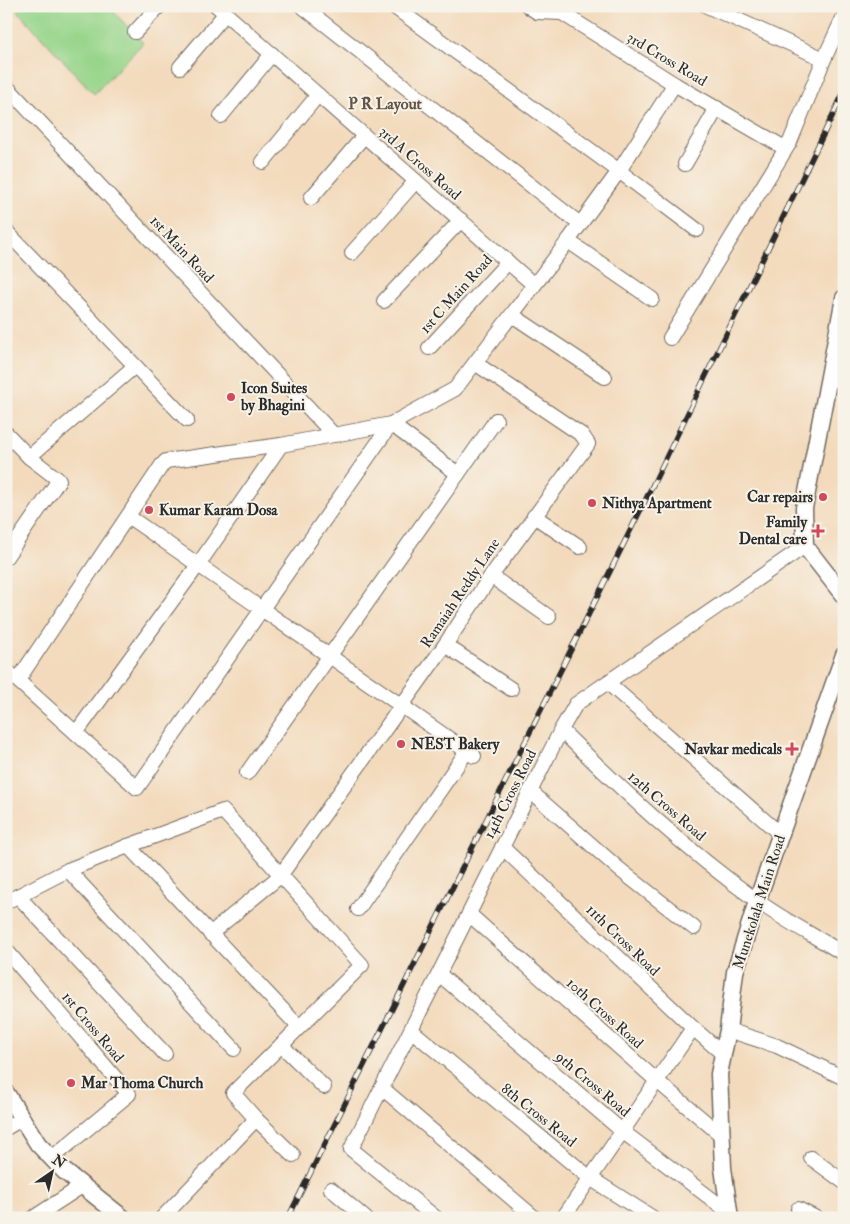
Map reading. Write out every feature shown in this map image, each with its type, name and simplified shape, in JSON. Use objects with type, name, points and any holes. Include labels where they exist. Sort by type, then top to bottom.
[{"type":"street","points":[[135,32],[159,6]]},
{"type":"street","points":[[302,6],[580,224]]},
{"type":"street","points":[[393,6],[697,230]]},
{"type":"street","name":"3rd Cross Road","points":[[528,6],[537,12],[562,13],[676,85],[783,147],[787,146]]},
{"type":"street","points":[[707,6],[824,59]]},
{"type":"street","points":[[180,68],[221,10]]},
{"type":"street","name":"3rd A Cross Road","points":[[221,10],[534,285]]},
{"type":"street","points":[[670,338],[790,142],[844,16]]},
{"type":"street","points":[[221,116],[272,54]]},
{"type":"street","points":[[18,680],[166,461],[281,445],[391,424],[455,389],[619,171],[672,88],[676,85]]},
{"type":"street","name":"1st Main Road","points":[[6,86],[334,435]]},
{"type":"street","points":[[263,162],[318,95]]},
{"type":"street","points":[[685,164],[717,108]]},
{"type":"street","points":[[312,198],[364,136]]},
{"type":"street","points":[[352,253],[416,181]]},
{"type":"street","points":[[384,301],[461,220]]},
{"type":"street","points":[[6,231],[187,420]]},
{"type":"street","points":[[568,241],[652,299]]},
{"type":"street","name":"1st C Main Road","points":[[429,348],[508,262]]},
{"type":"street","points":[[844,298],[804,508],[805,546],[844,596]]},
{"type":"street","points":[[512,315],[605,377]]},
{"type":"street","name":"Ramaiah Reddy Lane","points":[[210,934],[280,876],[445,645],[491,576],[588,444],[582,435],[475,363]]},
{"type":"street","points":[[29,457],[135,366]]},
{"type":"street","points":[[247,773],[496,420]]},
{"type":"street","points":[[391,424],[458,474]]},
{"type":"street","points":[[6,670],[137,788],[391,424]]},
{"type":"street","points":[[6,433],[29,457],[59,480],[6,557]]},
{"type":"street","points":[[76,733],[198,565],[281,445]]},
{"type":"street","points":[[534,516],[580,547]]},
{"type":"street","points":[[129,517],[471,754],[358,908]]},
{"type":"street","name":"14th Cross Road","points":[[436,1218],[351,1149],[561,730],[576,704],[805,546]]},
{"type":"street","points":[[491,576],[549,617]]},
{"type":"street","points":[[445,645],[511,688]]},
{"type":"street","name":"Munekolala Main Road","points":[[730,1216],[723,1168],[719,1074],[728,1030],[735,972],[757,901],[844,654]]},
{"type":"street","points":[[608,683],[780,834]]},
{"type":"street","name":"12th Cross Road","points":[[561,730],[631,798],[687,846],[757,901]]},
{"type":"street","points":[[530,791],[619,869],[694,928]]},
{"type":"street","points":[[165,1054],[12,899],[68,870],[223,811],[362,965],[233,1093],[256,1119],[293,1154]]},
{"type":"street","points":[[128,846],[298,1028]]},
{"type":"street","name":"11th Cross Road","points":[[502,847],[693,1028],[723,1054]]},
{"type":"street","points":[[68,870],[234,1048]]},
{"type":"street","points":[[757,901],[844,954]]},
{"type":"street","name":"10th Cross Road","points":[[469,914],[721,1136]]},
{"type":"street","name":"1st Cross Road","points":[[6,950],[129,1094],[52,1158]]},
{"type":"street","name":"9th Cross Road","points":[[439,974],[622,1131],[730,1216]]},
{"type":"street","points":[[563,1218],[693,1028]]},
{"type":"street","name":"8th Cross Road","points":[[411,1030],[590,1178],[653,1218]]},
{"type":"street","points":[[728,1030],[777,1046],[844,1078]]},
{"type":"street","points":[[281,1045],[324,1087]]},
{"type":"street","points":[[382,1088],[535,1218]]},
{"type":"street","points":[[6,1093],[38,1144],[82,1186],[122,1218]]},
{"type":"street","points":[[6,1128],[22,1118]]},
{"type":"street","points":[[162,1218],[256,1119]]},
{"type":"street","points":[[811,1158],[844,1182]]},
{"type":"street","points":[[33,1218],[82,1186]]},
{"type":"street","points":[[331,1189],[366,1218]]},
{"type":"street","points":[[798,1209],[816,1218]]},
{"type":"green space","points":[[13,6],[108,6],[143,43],[94,94]]},
{"type":"railway","points":[[288,1218],[643,505],[844,92]]},
{"type":"place","name":"Icon Suites by Bhagini","points":[[231,397]]},
{"type":"place","name":"Car repairs","points":[[823,497]]},
{"type":"place","name":"Nithya Apartment","points":[[592,503]]},
{"type":"place","name":"Kumar Karam Dosa","points":[[149,510]]},
{"type":"place","name":"Family Dental care","points":[[818,531]]},
{"type":"place","name":"NEST Bakery","points":[[401,744]]},
{"type":"place","name":"Navkar medicals","points":[[792,749]]},
{"type":"place","name":"Mar Thoma Church","points":[[71,1083]]},
{"type":"district","name":"P R Layout","points":[[385,103]]}]
